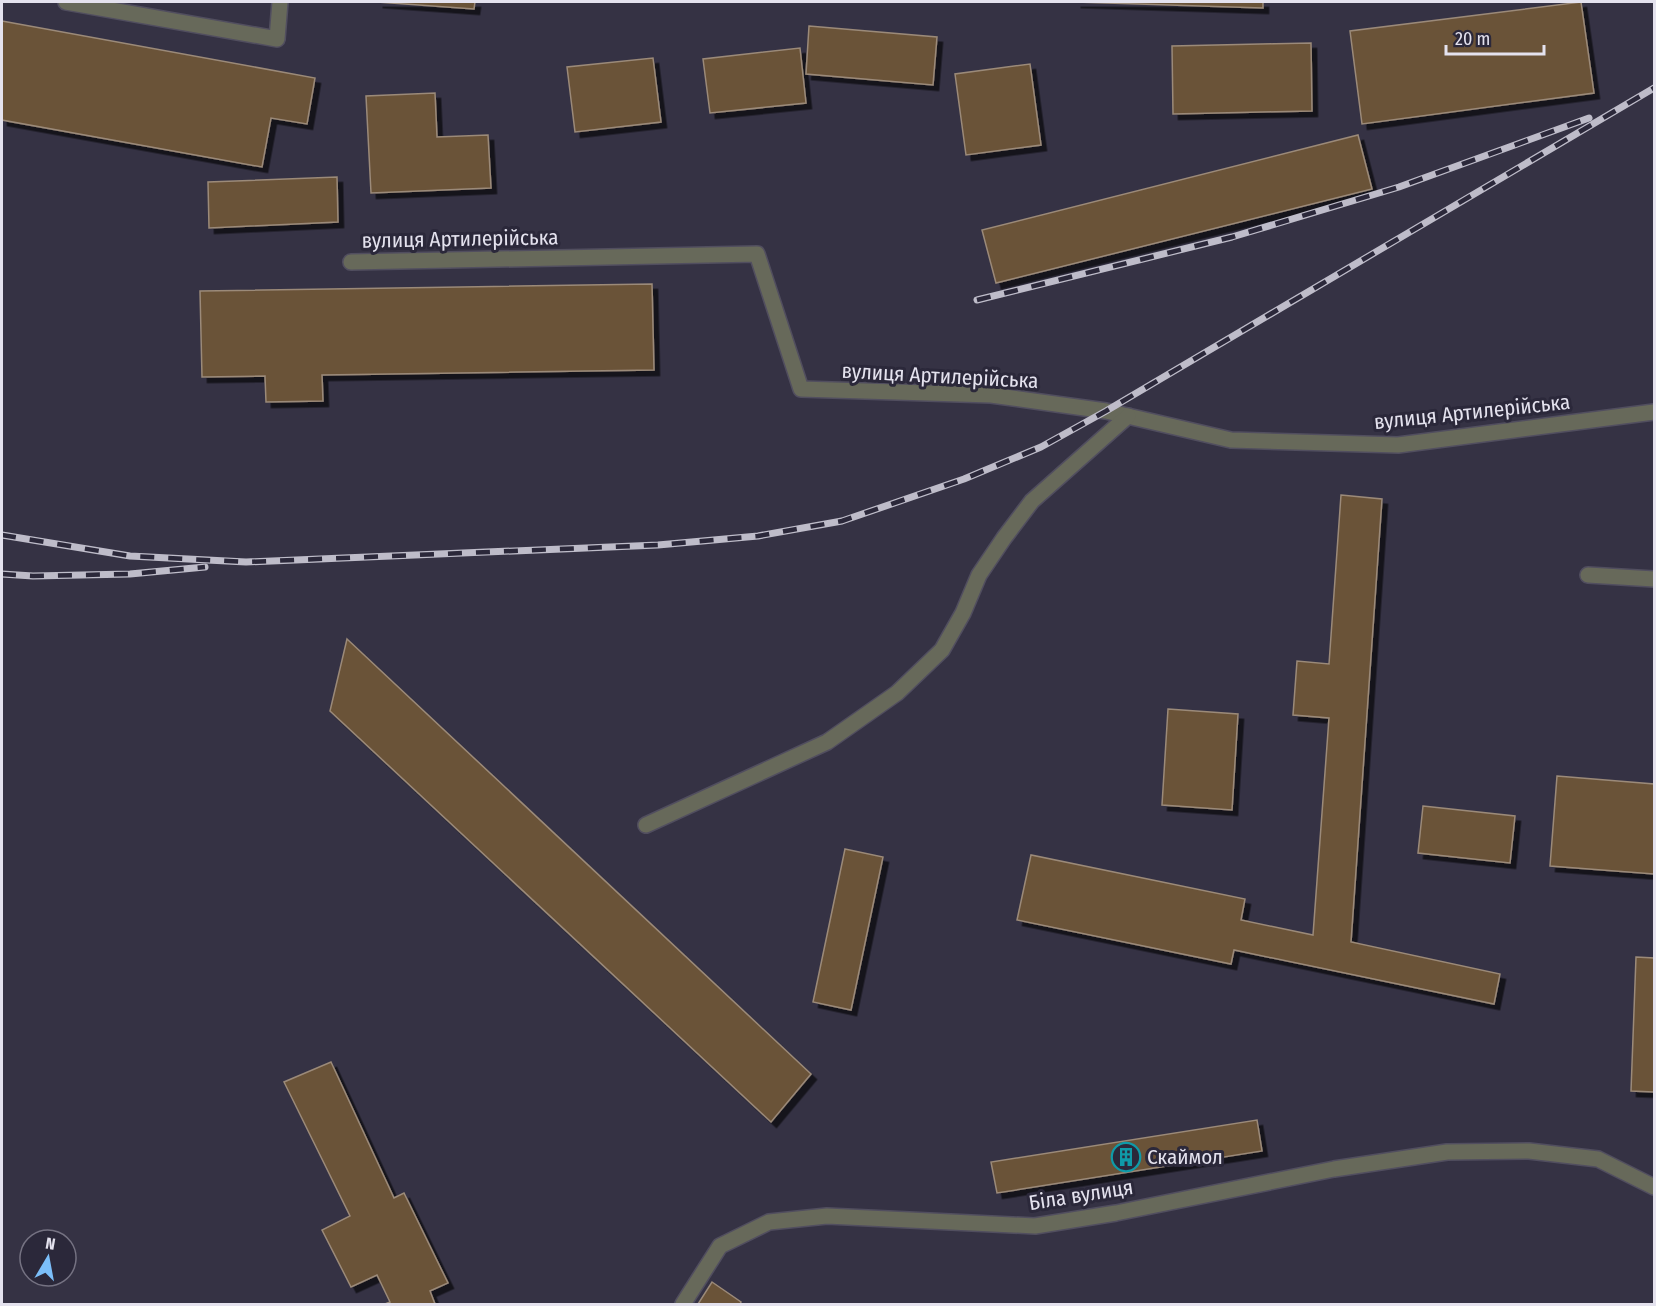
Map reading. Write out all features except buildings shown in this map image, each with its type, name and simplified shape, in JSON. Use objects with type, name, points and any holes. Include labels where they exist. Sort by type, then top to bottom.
[{"type":"street","points":[[66,2],[277,39],[280,2]]},
{"type":"street","name":"вулиця Артилерійська","points":[[351,262],[757,255],[801,389],[991,396],[1106,411],[1231,440],[1398,444],[1654,412]]},
{"type":"street","points":[[646,825],[827,742],[897,693],[942,650],[963,613],[979,575],[1032,501],[1128,416]]},
{"type":"street","points":[[1588,575],[1654,579]]},
{"type":"street","name":"Біла вулиця","points":[[683,1305],[720,1246],[769,1222],[827,1216],[1035,1226],[1116,1213],[1334,1169],[1448,1152],[1528,1151],[1598,1159],[1654,1187]]},
{"type":"railway","points":[[2,535],[130,556],[246,562],[658,545],[758,536],[842,521],[964,479],[1041,447],[1654,88]]},
{"type":"railway","points":[[977,300],[1232,237],[1399,187],[1589,118]]},
{"type":"railway","points":[[2,574],[33,576],[130,574],[205,567]]},
{"type":"place","name":"Скаймол","points":[[1126,1157]]}]
